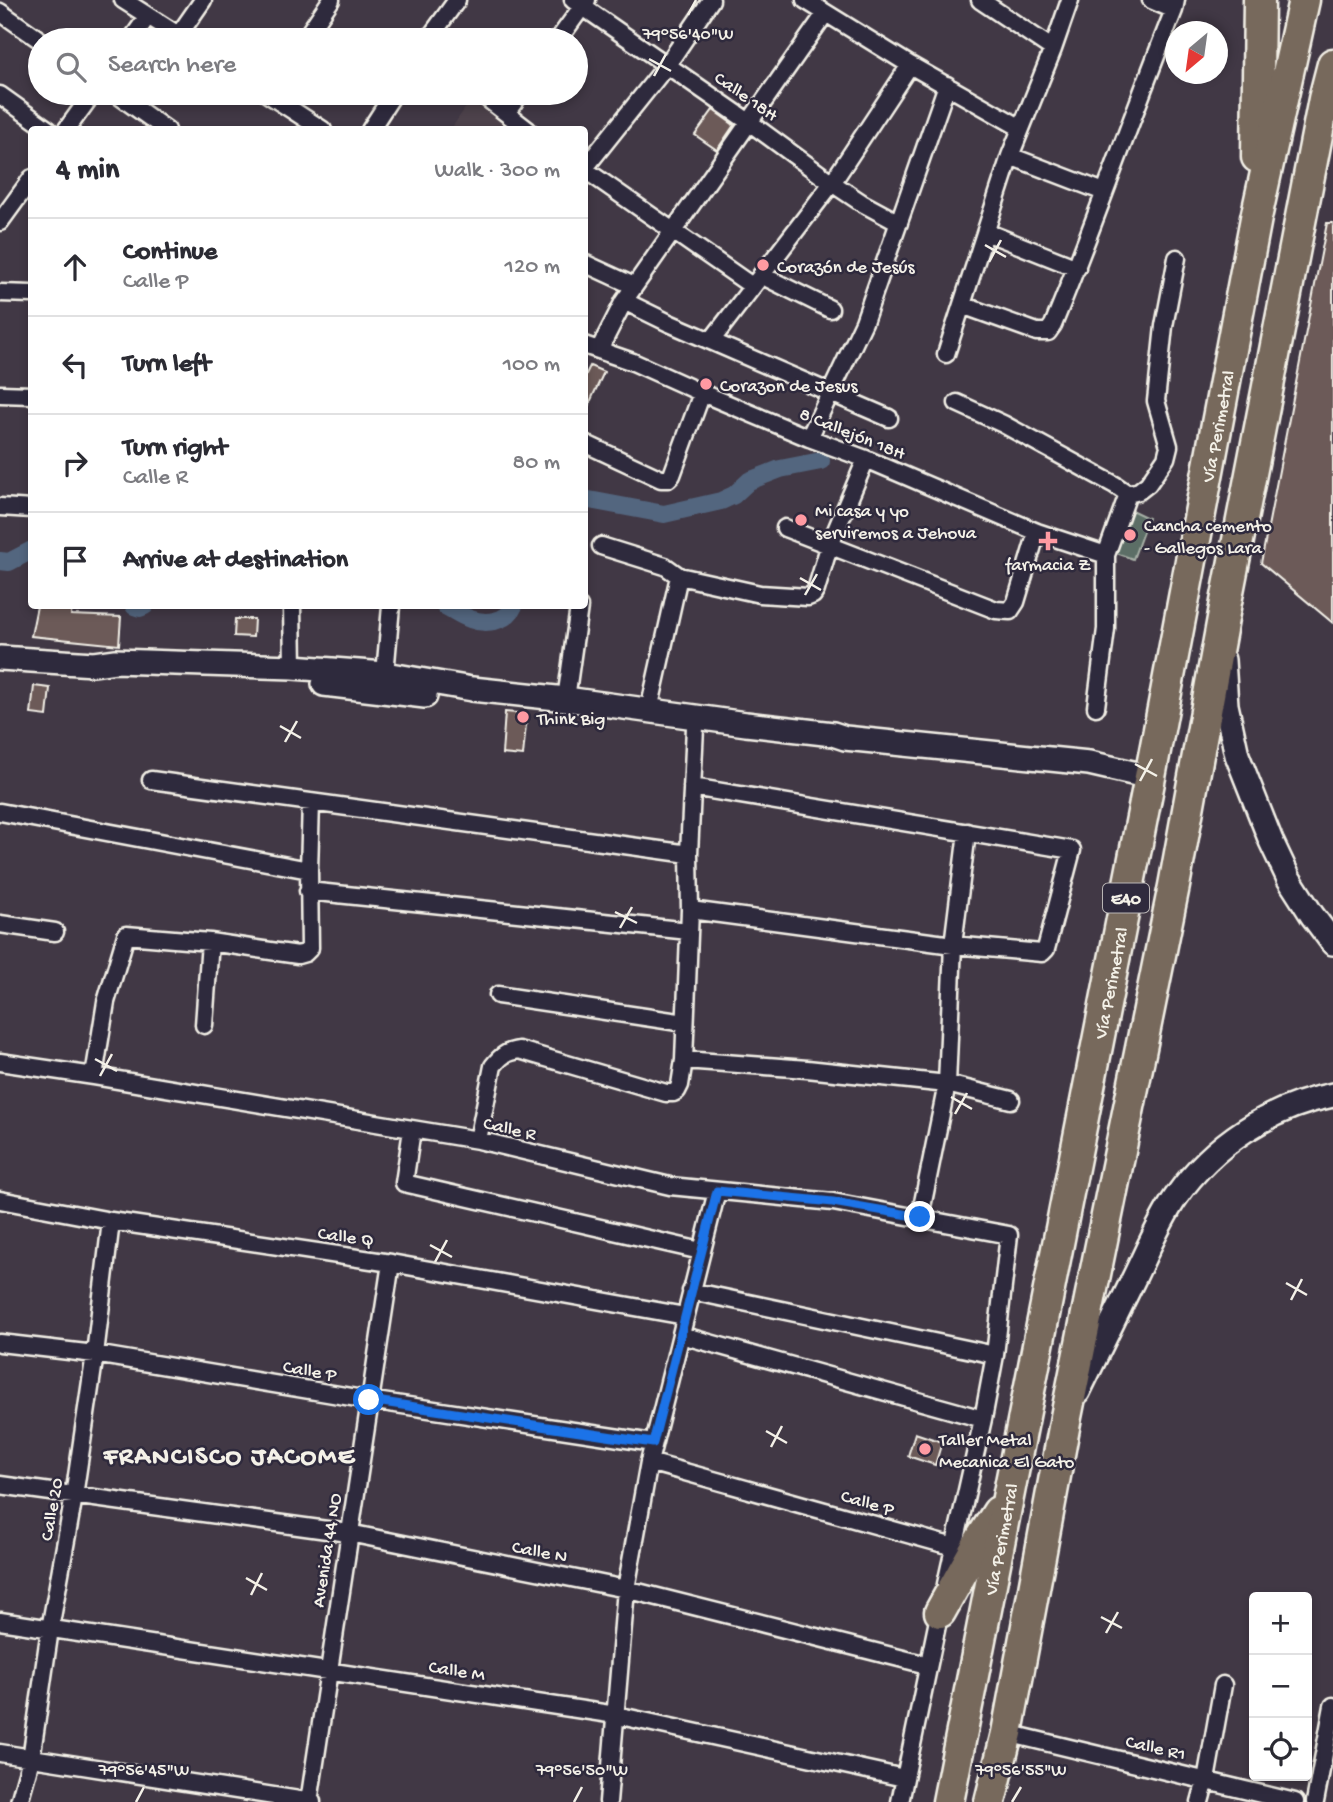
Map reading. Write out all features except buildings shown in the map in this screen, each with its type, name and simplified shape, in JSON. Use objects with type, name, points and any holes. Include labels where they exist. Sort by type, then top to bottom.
[{"type":"highway","points":[[1256,218],[1259,0]]},
{"type":"highway","name":"Vía Perimetral","points":[[948,1802],[1150,777],[1256,218],[1304,0]]},
{"type":"highway","name":"E40","points":[[990,1802],[1007,1733],[1066,1417],[1174,886],[1226,602],[1333,64]]},
{"type":"highway","points":[[940,1612],[1008,1497]]},
{"type":"street","points":[[123,0],[167,28]]},
{"type":"street","points":[[188,28],[203,0]]},
{"type":"street","points":[[312,28],[331,0]]},
{"type":"street","points":[[437,28],[457,0]]},
{"type":"street","points":[[588,165],[667,65],[710,0]]},
{"type":"street","points":[[804,0],[910,65],[1021,128]]},
{"type":"street","points":[[980,0],[1053,49]]},
{"type":"street","points":[[946,354],[1010,156],[1070,0]]},
{"type":"street","points":[[962,305],[1037,332],[1048,332],[1053,325],[1077,268],[1175,5],[1151,0]]},
{"type":"street","points":[[565,28],[581,2]]},
{"type":"street","name":"Calle 18H","points":[[581,2],[832,183],[899,223]]},
{"type":"street","points":[[0,12],[28,32]]},
{"type":"street","points":[[592,347],[825,14]]},
{"type":"street","points":[[140,28],[148,16]]},
{"type":"street","points":[[711,341],[832,183],[910,65]]},
{"type":"street","points":[[809,438],[864,322],[947,85]]},
{"type":"street","points":[[0,95],[43,126]]},
{"type":"street","points":[[69,126],[84,105]]},
{"type":"street","points":[[132,105],[161,126]]},
{"type":"street","points":[[285,105],[317,126]]},
{"type":"street","points":[[373,126],[386,105]]},
{"type":"street","points":[[496,105],[523,126]]},
{"type":"street","points":[[506,113],[512,105]]},
{"type":"street","points":[[1010,156],[1104,192]]},
{"type":"street","points":[[588,171],[673,230],[756,281],[830,309]]},
{"type":"street","points":[[3,213],[28,183]]},
{"type":"street","points":[[986,232],[1077,268]]},
{"type":"street","points":[[957,403],[1003,424],[1128,494],[1139,491],[1148,484],[1166,458],[1168,446],[1156,401],[1164,326],[1177,258]]},
{"type":"street","points":[[588,265],[634,286]]},
{"type":"street","points":[[0,293],[28,294]]},
{"type":"street","points":[[624,301],[889,418]]},
{"type":"street","name":"8 Callejón 18H","points":[[592,347],[1037,532],[1107,555]]},
{"type":"street","points":[[588,445],[661,479],[668,479],[672,475],[702,393]]},
{"type":"street","points":[[0,394],[28,395]]},
{"type":"street","points":[[601,547],[665,566],[679,576],[760,594],[808,597],[816,590],[830,547],[866,460]]},
{"type":"street","points":[[1096,707],[1106,629],[1107,555],[1128,494]]},
{"type":"street","points":[[0,507],[28,509]]},
{"type":"street","points":[[785,528],[996,610],[1010,611],[1016,602],[1037,532]]},
{"type":"street","points":[[649,710],[679,576]]},
{"type":"street","points":[[1226,602],[1223,654],[1226,705],[1237,755],[1289,879],[1333,943]]},
{"type":"street","points":[[292,609],[293,667]]},
{"type":"street","points":[[385,674],[391,609]]},
{"type":"street","points":[[566,699],[579,609]]},
{"type":"street","points":[[0,658],[94,664],[115,661],[293,667],[385,674],[471,695],[695,727],[831,743],[845,738]]},
{"type":"street","points":[[94,664],[117,671],[566,699],[833,734],[845,738],[1089,763],[1150,777]]},
{"type":"street","points":[[478,1140],[494,1066],[508,1052],[519,1051],[666,1093],[677,1091],[684,1060],[695,727]]},
{"type":"street","points":[[151,780],[689,853]]},
{"type":"street","points":[[690,910],[953,945],[1042,953],[1046,949],[1072,850],[692,787]]},
{"type":"street","points":[[94,1076],[106,1002],[126,934],[210,942],[298,955],[310,948],[308,891],[311,802]]},
{"type":"street","points":[[0,812],[309,870]]},
{"type":"street","points":[[920,1217],[947,1084],[953,945],[967,832]]},
{"type":"street","points":[[308,891],[689,932]]},
{"type":"street","points":[[0,925],[55,932]]},
{"type":"street","points":[[204,1025],[210,942]]},
{"type":"street","points":[[498,995],[685,1023]]},
{"type":"street","points":[[684,1060],[807,1069],[947,1084],[1011,1100]]},
{"type":"street","name":"Calle R","points":[[0,1062],[478,1140],[670,1186],[833,1202],[1009,1236],[995,1355]]},
{"type":"street","points":[[1066,1417],[1159,1228],[1176,1198],[1197,1170],[1222,1146],[1251,1126],[1282,1110],[1333,1096]]},
{"type":"street","points":[[412,1130],[404,1183],[701,1251]]},
{"type":"street","points":[[608,1802],[626,1589],[653,1443],[717,1191]]},
{"type":"street","name":"Calle Q","points":[[0,1200],[111,1222],[391,1263],[685,1316]]},
{"type":"street","name":"Calle 20","points":[[19,1802],[31,1759],[50,1629],[74,1496],[111,1222]]},
{"type":"street","name":"Avenida 44 NO","points":[[310,1802],[391,1263]]},
{"type":"street","points":[[691,1290],[995,1355],[900,1802]]},
{"type":"street","points":[[681,1335],[983,1419]]},
{"type":"street","name":"Calle P","points":[[0,1343],[95,1354],[369,1400],[653,1443]]},
{"type":"street","name":"Calle P","points":[[649,1461],[954,1547]]},
{"type":"street","name":"Calle N","points":[[0,1485],[349,1533],[626,1589],[928,1665]]},
{"type":"street","name":"Calle M","points":[[0,1621],[616,1715],[904,1778]]},
{"type":"street","points":[[1200,1802],[1223,1685]]},
{"type":"street","points":[[1315,1802],[1333,1706]]},
{"type":"street","name":"Calle R1","points":[[1007,1733],[1295,1802]]},
{"type":"street","points":[[0,1753],[310,1802]]},
{"type":"shaded area","points":[[467,105],[476,105],[508,126],[453,126]]},
{"type":"green space","name":"Cancha cemento - Gallegos Lara","points":[[1127,508],[1148,518],[1133,559],[1113,552]]},
{"type":"waterway","points":[[588,500],[664,514],[721,501],[734,495],[749,481],[780,469],[821,461]]},
{"type":"waterway","points":[[0,561],[9,562],[28,552]]},
{"type":"waterway","points":[[450,609],[467,618],[483,622],[501,619],[512,609]]},
{"type":"place","name":"Corazón de Jesús","points":[[763,265]]},
{"type":"place","name":"Corazon de Jesus","points":[[706,384]]},
{"type":"place","name":"Mi casa y yo serviremos a Jehova","points":[[801,520]]},
{"type":"place","name":"Cancha cemento - Gallegos Lara","points":[[1130,535]]},
{"type":"place","name":"farmacia Z","points":[[1048,541]]},
{"type":"place","name":"Think Big","points":[[523,717]]},
{"type":"place","name":"Taller Metal Mecanica El Gato","points":[[925,1449]]},
{"type":"district","name":"FRANCISCO JACOME","points":[[230,1454]]},
{"type":"route","points":[[369,1400],[653,1443],[717,1191],[833,1202],[920,1217]]}]
